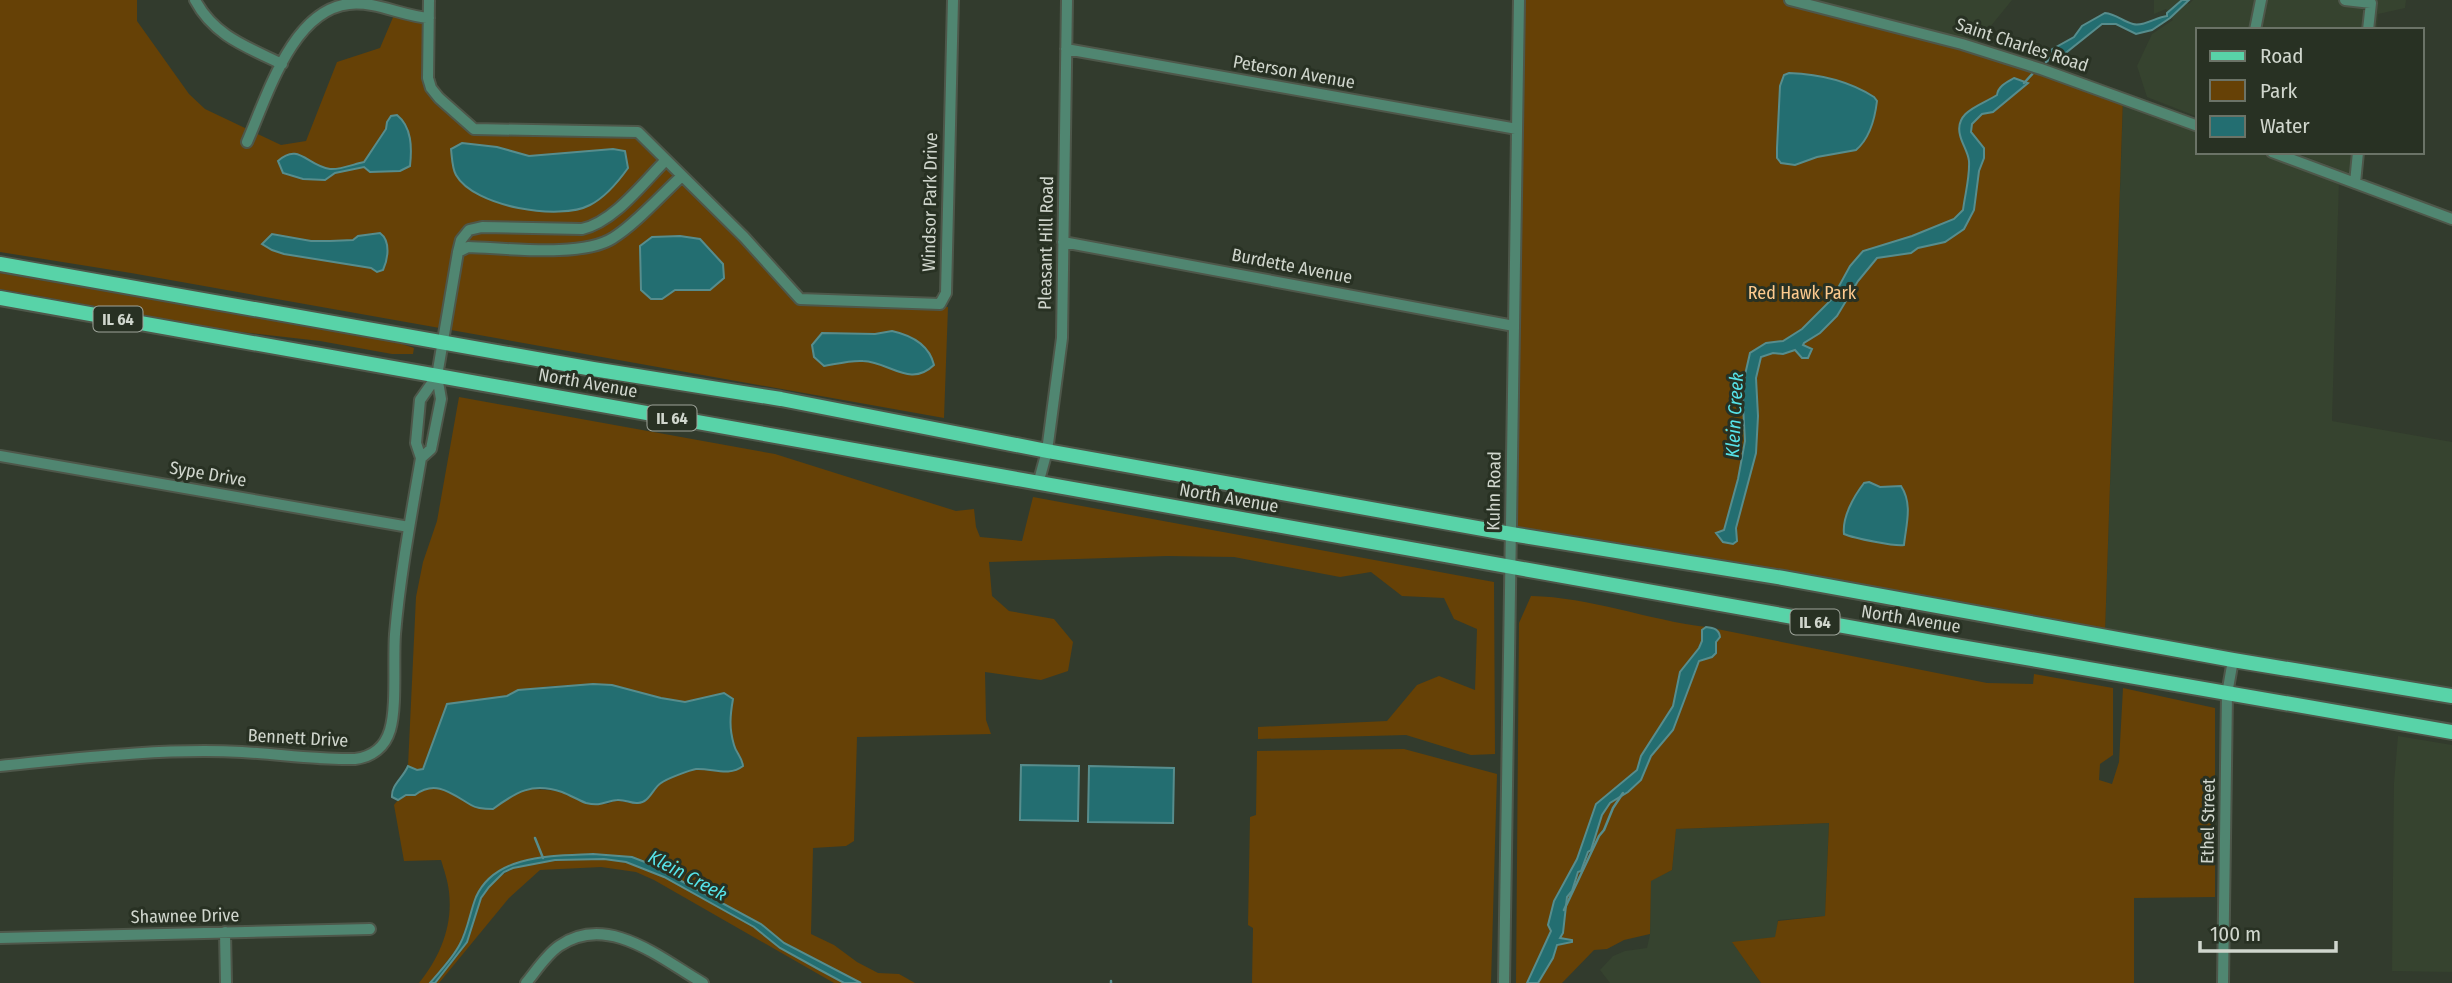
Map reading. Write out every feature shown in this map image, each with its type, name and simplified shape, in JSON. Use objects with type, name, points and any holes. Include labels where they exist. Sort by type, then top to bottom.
[{"type":"main road","name":"North Avenue","points":[[0,264],[617,373],[781,399],[1047,451],[1511,534],[1797,581],[2233,660],[2452,696]]},
{"type":"main road","name":"North Avenue","points":[[0,298],[1510,566],[1811,622],[2452,732]]},
{"type":"street","points":[[195,0],[208,20],[222,34],[282,64]]},
{"type":"street","name":"Windsor Park Drive","points":[[429,0],[428,78],[431,88],[474,130],[638,132],[744,237],[800,299],[940,304],[946,293],[953,0]]},
{"type":"street","name":"Pleasant Hill Road","points":[[1038,484],[1047,451],[1062,338],[1067,0]]},
{"type":"street","name":"Kuhn Road","points":[[1504,983],[1519,0]]},
{"type":"street","name":"Saint Charles Road","points":[[1790,0],[1962,44],[2041,69],[2196,125]]},
{"type":"street","points":[[2255,28],[2261,0]]},
{"type":"street","points":[[2345,0],[2371,3],[2368,28]]},
{"type":"street","points":[[247,142],[282,64],[303,28],[329,8],[350,4],[373,5],[410,16],[429,18]]},
{"type":"street","name":"Peterson Avenue","points":[[1066,49],[1517,129]]},
{"type":"street","points":[[2277,154],[2452,219]]},
{"type":"street","points":[[2355,183],[2358,154]]},
{"type":"street","points":[[437,376],[458,252],[461,240],[469,230],[582,229],[596,226],[666,160]]},
{"type":"street","points":[[458,252],[468,247],[586,248],[600,245],[615,237],[682,176]]},
{"type":"street","points":[[521,228],[521,248]]},
{"type":"street","name":"Burdette Avenue","points":[[1063,242],[1514,326]]},
{"type":"street","name":"Bennett Drive","points":[[0,766],[139,753],[241,752],[355,760],[376,751],[387,739],[391,726],[398,590],[421,458],[416,443],[420,400],[437,376]]},
{"type":"street","name":"Bennett Drive","points":[[421,458],[431,449],[441,399],[437,376]]},
{"type":"street","name":"Sype Drive","points":[[0,456],[409,527]]},
{"type":"street","name":"Ethel Street","points":[[2223,983],[2227,694],[2233,660]]},
{"type":"street","name":"Shawnee Drive","points":[[0,938],[370,929]]},
{"type":"street","points":[[225,932],[226,983]]},
{"type":"street","points":[[526,983],[561,945],[593,934],[613,934],[630,941],[703,983]]},
{"type":"shaded area","points":[[1798,0],[2012,0],[1977,43]]},
{"type":"shaded area","points":[[2154,0],[2184,0],[2189,4],[2193,0],[2406,0],[2405,8],[2378,14],[2377,28],[2196,28],[2196,116],[2147,97],[2137,66],[2152,34],[2173,20],[2166,9],[2154,14]]},
{"type":"shaded area","points":[[2123,103],[2196,129],[2196,154],[2266,154],[2339,180],[2332,421],[2452,442],[2452,692],[2105,633]]},
{"type":"shaded area","points":[[2298,154],[2365,154],[2362,178]]},
{"type":"shaded area","points":[[2398,736],[2452,745],[2452,972],[2392,971],[2394,783]]},
{"type":"shaded area","points":[[1829,823],[1825,916],[1778,920],[1776,937],[1733,943],[1761,983],[1610,983],[1600,970],[1613,956],[1625,951],[1647,948],[1650,934],[1651,880],[1672,870],[1676,829]]},
{"type":"green space","points":[[0,0],[137,0],[137,21],[189,94],[205,109],[281,145],[306,141],[337,62],[380,48],[394,15],[423,21],[422,78],[435,99],[470,132],[490,135],[636,135],[801,303],[948,307],[944,418],[0,252]]},
{"type":"green space","name":"Red Hawk Park","points":[[1518,0],[1790,0],[1951,39],[2123,98],[2105,633],[1513,529]]},
{"type":"green space","points":[[0,273],[399,343],[414,348],[413,354],[392,354],[320,341],[231,331],[0,289]]},
{"type":"green space","points":[[459,397],[775,454],[956,511],[974,509],[980,537],[1022,541],[1033,497],[1494,582],[1495,754],[1471,755],[1406,735],[1258,739],[1258,727],[1387,721],[1417,685],[1439,676],[1475,690],[1477,629],[1454,619],[1444,598],[1402,596],[1371,572],[1340,577],[1234,557],[1167,556],[989,562],[992,596],[1009,611],[1054,619],[1073,642],[1068,671],[1041,680],[985,672],[986,720],[991,734],[857,737],[854,841],[846,846],[813,848],[811,934],[878,973],[899,974],[915,983],[861,983],[784,943],[761,924],[650,864],[632,857],[593,854],[548,856],[503,868],[477,896],[459,946],[430,983],[419,983],[439,952],[447,929],[449,892],[441,860],[404,861],[394,805],[401,798],[437,788],[476,807],[493,809],[515,792],[532,789],[560,791],[596,804],[608,804],[615,800],[636,804],[645,802],[661,783],[684,772],[696,769],[721,771],[742,759],[731,734],[729,719],[732,706],[724,693],[685,702],[612,685],[552,686],[518,690],[507,696],[447,704],[422,769],[417,771],[408,766],[416,597],[423,562],[437,521]]},
{"type":"green space","points":[[1531,596],[1575,600],[1706,627],[1702,630],[1699,648],[1680,672],[1673,706],[1641,756],[1637,770],[1596,804],[1577,859],[1554,901],[1551,931],[1527,983],[1516,983],[1519,623]]},
{"type":"green space","points":[[1717,629],[1987,683],[2033,684],[2034,674],[2113,688],[2113,755],[2100,764],[2099,780],[2112,784],[2119,762],[2123,688],[2215,708],[2215,897],[2134,898],[2134,983],[1761,983],[1732,942],[1775,937],[1778,921],[1825,916],[1829,823],[1676,829],[1672,870],[1651,881],[1650,934],[1624,940],[1607,949],[1594,950],[1562,983],[1538,983],[1553,958],[1557,945],[1572,940],[1560,938],[1563,933],[1567,897],[1591,850],[1602,815],[1610,803],[1641,780],[1651,756],[1673,730],[1699,660],[1712,657],[1720,637]]},
{"type":"green space","points":[[1404,749],[1497,774],[1491,983],[1252,983],[1253,928],[1248,925],[1250,817],[1256,815],[1257,751]]},
{"type":"green space","points":[[604,859],[626,862],[664,877],[754,927],[781,948],[844,983],[834,983],[654,880],[636,872],[601,867],[540,870],[509,898],[439,983],[435,983],[466,944],[481,898],[491,884],[504,874],[535,862]]},
{"type":"water","points":[[2182,0],[2189,0],[2152,30],[2136,34],[2116,24],[2102,24],[2063,55],[2055,57],[2051,50],[2074,37],[2082,26],[2105,13],[2133,24],[2141,24],[2167,16]]},
{"type":"water","points":[[1789,73],[1833,79],[1874,97],[1877,101],[1873,121],[1868,134],[1856,150],[1817,157],[1795,165],[1781,163],[1777,158],[1780,86],[1784,75]]},
{"type":"water","points":[[2014,78],[2028,83],[1993,112],[1982,114],[1972,124],[1971,132],[1984,148],[1984,158],[1979,171],[1974,210],[1964,229],[1945,242],[1918,248],[1911,253],[1877,258],[1858,281],[1837,316],[1820,333],[1804,343],[1803,345],[1812,349],[1808,358],[1802,358],[1795,350],[1761,357],[1756,378],[1756,453],[1736,528],[1737,541],[1733,544],[1723,542],[1716,533],[1724,530],[1738,479],[1745,441],[1742,388],[1750,353],[1766,343],[1783,341],[1802,329],[1832,299],[1850,266],[1863,251],[1912,236],[1954,219],[1963,210],[1969,161],[1960,135],[1961,120],[1965,114],[1997,95],[2001,87]]},
{"type":"water","points":[[397,115],[406,125],[408,132],[411,145],[410,166],[400,171],[370,172],[364,167],[335,173],[325,180],[303,179],[283,173],[278,161],[292,154],[298,154],[330,169],[364,162],[386,129],[391,116]]},
{"type":"water","points":[[462,143],[497,147],[529,156],[613,149],[625,151],[628,168],[616,184],[590,205],[559,212],[518,208],[480,195],[456,175],[451,149]]},
{"type":"water","points":[[380,233],[386,241],[387,256],[383,270],[377,272],[371,268],[284,254],[262,244],[272,234],[311,241],[330,241],[353,240],[358,236]]},
{"type":"water","points":[[680,236],[700,239],[723,264],[724,278],[710,290],[675,290],[662,299],[651,299],[641,290],[640,246],[652,237]]},
{"type":"water","points":[[892,331],[923,346],[934,365],[917,374],[908,374],[863,361],[824,366],[814,357],[812,345],[822,333],[875,334]]},
{"type":"water","points":[[1869,482],[1880,487],[1901,486],[1905,493],[1908,507],[1904,545],[1875,542],[1844,534],[1845,521],[1856,494],[1864,483]]},
{"type":"water","points":[[1706,627],[1719,632],[1716,653],[1699,661],[1673,730],[1651,756],[1641,780],[1610,803],[1602,815],[1591,850],[1567,897],[1563,933],[1560,938],[1572,942],[1557,945],[1553,958],[1538,983],[1527,983],[1551,931],[1548,925],[1554,901],[1577,859],[1596,804],[1637,770],[1641,756],[1673,706],[1680,672],[1699,648],[1702,630]]},
{"type":"water","points":[[612,685],[685,702],[724,693],[733,699],[731,733],[743,766],[732,771],[696,769],[684,773],[661,783],[645,801],[638,803],[620,800],[591,804],[562,792],[542,788],[525,790],[493,809],[476,807],[437,788],[406,795],[398,800],[392,797],[393,789],[408,766],[417,770],[423,769],[447,704],[507,696],[518,690]]},
{"type":"water","points":[[1021,765],[1079,766],[1078,821],[1020,820]]},
{"type":"water","points":[[1089,766],[1174,768],[1173,823],[1088,822]]},
{"type":"water","points":[[593,854],[632,857],[650,864],[761,924],[784,943],[861,983],[844,983],[780,948],[754,927],[664,877],[626,862],[604,859],[555,860],[504,872],[481,898],[467,942],[435,983],[430,983],[457,949],[476,897],[485,883],[497,872],[511,865],[543,857]]},
{"type":"waterway","name":"Klein Creek","points":[[2046,62],[2054,55]]},
{"type":"waterway","name":"Klein Creek","points":[[2024,83],[2035,71]]},
{"type":"waterway","name":"Klein Creek","points":[[1564,910],[1613,808],[1623,793]]},
{"type":"waterway","points":[[535,838],[543,858]]}]
